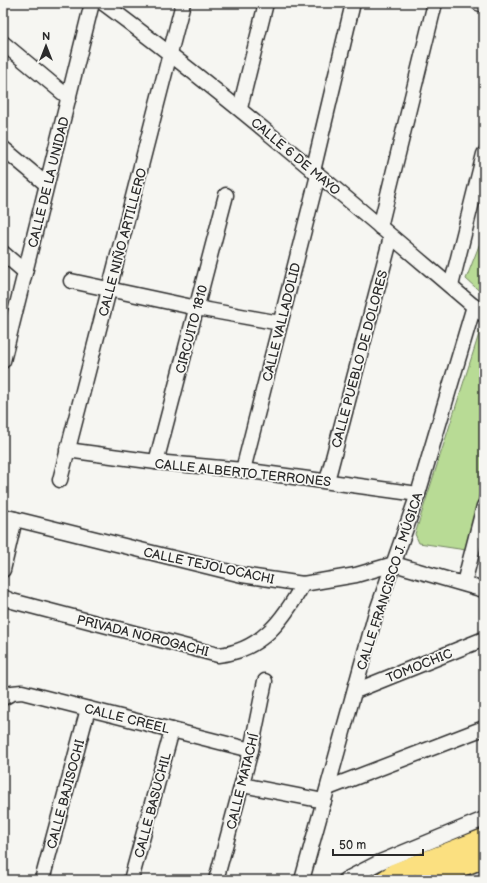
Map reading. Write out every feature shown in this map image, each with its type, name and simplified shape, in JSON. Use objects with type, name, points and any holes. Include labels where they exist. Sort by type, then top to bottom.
[{"type":"highway","points":[[424,880],[484,857]]},
{"type":"main road","points":[[384,880],[394,873],[484,838]]},
{"type":"street","name":"CALLE DE LA UNIDAD","points":[[3,361],[92,3]]},
{"type":"street","name":"CALLE 6 DE MAYO","points":[[103,3],[240,108],[479,311]]},
{"type":"street","name":"CALLE NIÑO ARTILLERO","points":[[60,480],[183,3]]},
{"type":"street","points":[[240,108],[266,3]]},
{"type":"street","name":"CALLE VALLADOLID","points":[[243,470],[316,173],[352,3]]},
{"type":"street","points":[[380,227],[435,3]]},
{"type":"street","points":[[478,3],[484,5]]},
{"type":"street","points":[[3,43],[69,98]]},
{"type":"street","points":[[3,148],[46,184]]},
{"type":"street","points":[[451,286],[484,154]]},
{"type":"street","name":"CIRCUITO 1810","points":[[156,462],[226,195]]},
{"type":"street","name":"CALLE PUEBLO DE DOLORES","points":[[327,481],[391,237]]},
{"type":"street","points":[[3,254],[25,272]]},
{"type":"street","points":[[71,281],[197,308],[280,323]]},
{"type":"street","name":"CALLE FRANCISCO J. MÚGICA","points":[[302,880],[375,616],[418,494],[479,311]]},
{"type":"street","name":"CALLE ALBERTO TERRONES","points":[[68,450],[156,462],[243,470],[418,494]]},
{"type":"street","points":[[464,584],[484,506]]},
{"type":"street","points":[[3,570],[9,518]]},
{"type":"street","name":"CALLE TEJOLOCACHI","points":[[9,518],[242,575],[303,584],[356,575],[394,564]]},
{"type":"street","points":[[394,564],[484,590]]},
{"type":"street","name":"PRIVADA NOROGACHI","points":[[3,597],[12,601],[218,655],[241,650],[267,635],[290,609],[303,584]]},
{"type":"street","name":"TOMOCHIC","points":[[355,691],[484,639]]},
{"type":"street","name":"CALLE MATACHÍ","points":[[216,880],[251,750],[265,681]]},
{"type":"street","name":"CALLE CREEL","points":[[3,698],[12,693],[22,692],[251,750]]},
{"type":"street","name":"CALLE BAJISOCHI","points":[[42,880],[88,709]]},
{"type":"street","points":[[242,785],[326,795],[484,728]]},
{"type":"street","name":"CALLE BASUCHIL","points":[[131,880],[172,730]]},
{"type":"street","points":[[345,880],[380,862],[484,819]]},
{"type":"green space","points":[[484,219],[484,295],[466,279],[480,243],[482,222]]},
{"type":"green space","points":[[483,328],[484,475],[466,550],[419,543],[415,534],[480,331]]}]
